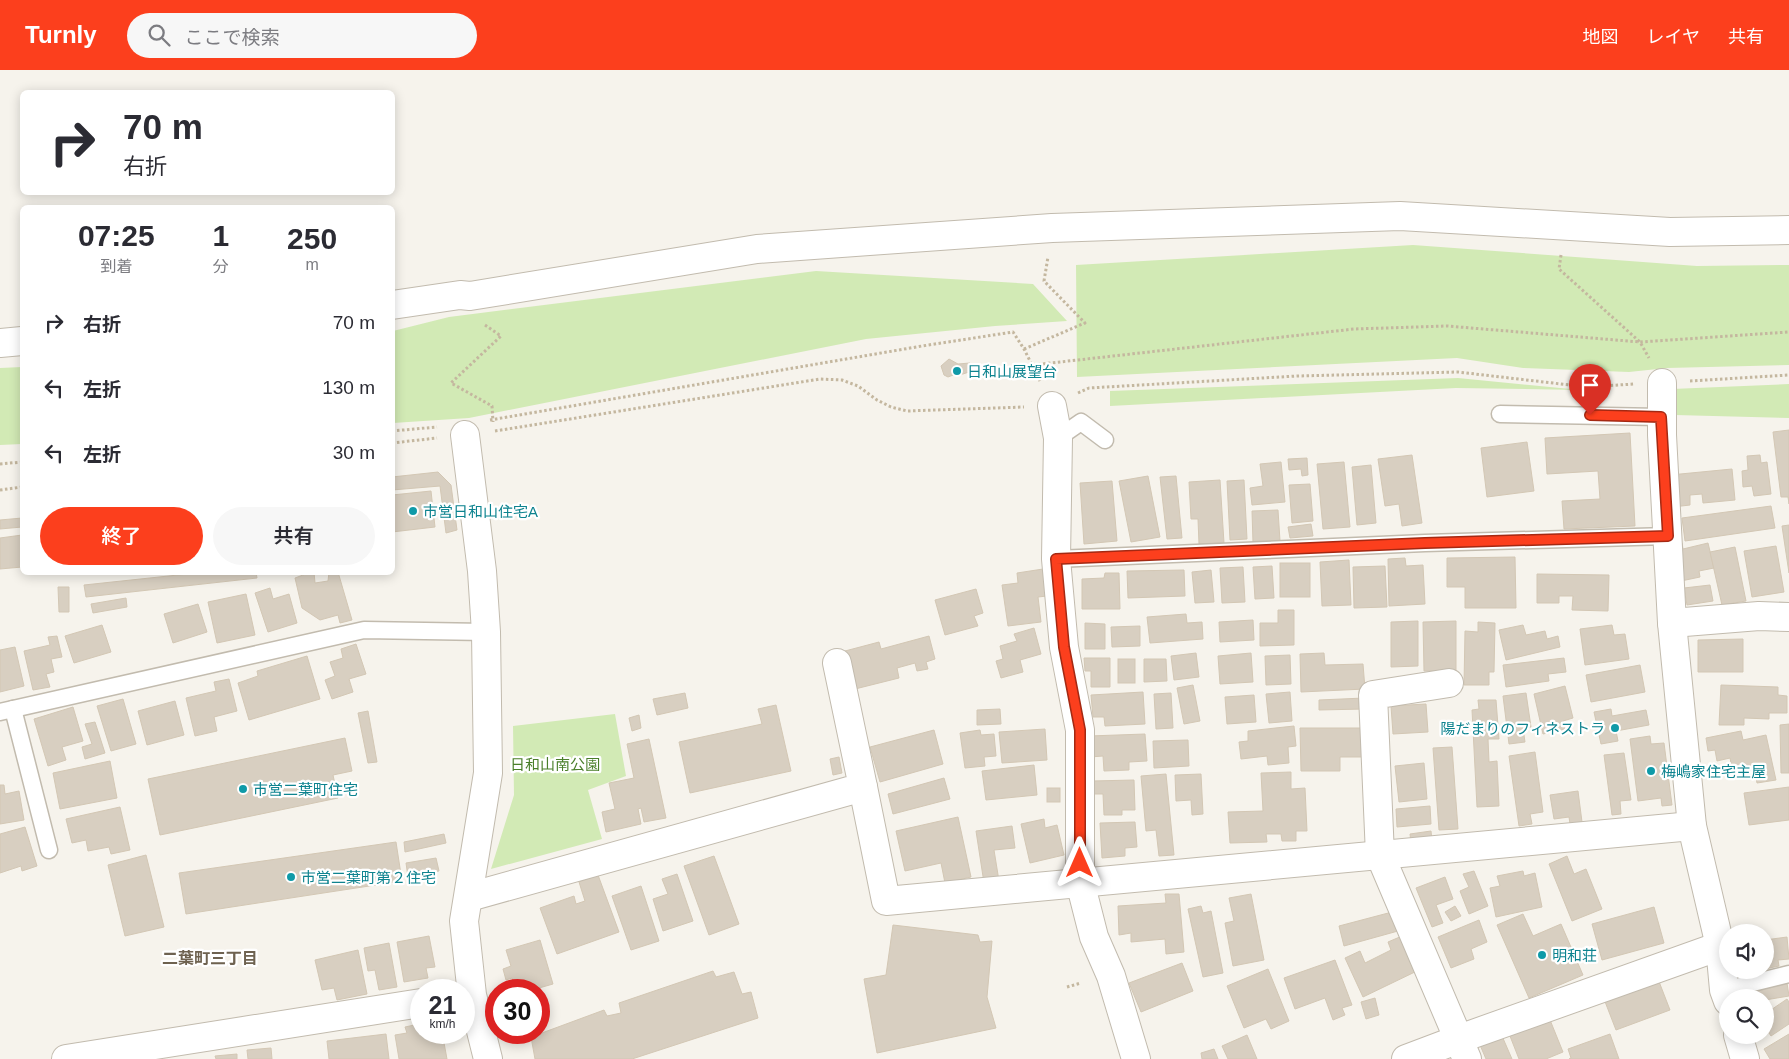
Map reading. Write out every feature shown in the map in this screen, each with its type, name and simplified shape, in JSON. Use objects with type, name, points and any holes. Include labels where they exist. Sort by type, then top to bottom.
[{"type":"street","points":[[395,305],[460,295],[470,296],[757,249],[1052,228],[1400,216],[1670,232],[1789,230]]},
{"type":"street","points":[[0,343],[20,341]]},
{"type":"street","points":[[1662,383],[1661,417],[1672,622],[1692,826],[1719,942]]},
{"type":"street","points":[[1052,406],[1058,438],[1056,559],[1064,647],[1080,730],[1080,882],[1094,937],[1111,976],[1136,1059]]},
{"type":"street","points":[[465,427],[482,572],[486,632],[488,773],[464,921],[467,979]]},
{"type":"street","points":[[1672,622],[1759,616],[1789,617]]},
{"type":"street","points":[[837,663],[886,901],[1692,826]]},
{"type":"street","points":[[1449,683],[1373,695],[1380,855],[1463,1049]]},
{"type":"street","points":[[468,897],[862,787]]},
{"type":"street","points":[[1406,1059],[1463,1049],[1719,946]]},
{"type":"street","points":[[66,1059],[410,1005]]},
{"type":"street","points":[[475,1017],[488,1059]]},
{"type":"street","points":[[1741,1044],[1745,1059]]},
{"type":"lane","points":[[1500,414],[1661,417]]},
{"type":"lane","points":[[1058,438],[1081,422],[1105,440]]},
{"type":"lane","points":[[1056,559],[1425,543],[1668,536]]},
{"type":"lane","points":[[49,850],[7,711],[364,630],[486,632]]},
{"type":"lane","points":[[1746,989],[1789,974]]},
{"type":"path","points":[[1562,247],[1559,269],[1640,342]]},
{"type":"path","points":[[1024,349],[1085,323],[1044,281],[1048,255]]},
{"type":"path","points":[[480,322],[500,336],[451,383],[492,406],[495,431]]},
{"type":"path","points":[[1033,365],[1363,328],[1446,326],[1640,342],[1789,332]]},
{"type":"path","points":[[395,431],[465,427],[493,420],[1013,332],[1033,365],[1052,406]]},
{"type":"path","points":[[1662,383],[1789,375]]},
{"type":"path","points":[[0,464],[20,462]]},
{"type":"path","points":[[0,490],[20,487]]},
{"type":"green space","points":[[1413,245],[1697,266],[1789,265],[1789,365],[1667,368],[1629,372],[1523,368],[1457,358],[1077,377],[1076,265]]},
{"type":"green space","points":[[816,271],[1033,284],[1067,321],[866,339],[469,418],[395,423],[395,330],[449,317]]},
{"type":"green space","points":[[20,367],[20,444],[0,445],[0,368]]},
{"type":"green space","points":[[1458,378],[1581,390],[1456,388],[1110,406],[1110,391]]},
{"type":"green space","points":[[1789,384],[1789,418],[1675,415],[1672,389]]},
{"type":"green space","name":"日和山南公園","points":[[615,714],[626,776],[588,790],[602,839],[491,869],[514,795],[513,726]]},
{"type":"building","points":[[949,359],[958,364],[970,363],[972,371],[948,377],[944,375],[941,366]]},
{"type":"building","points":[[1789,430],[1789,504],[1788,497],[1781,497],[1773,432]]},
{"type":"building","points":[[1630,433],[1635,526],[1564,529],[1562,501],[1600,499],[1598,471],[1547,474],[1545,438]]},
{"type":"building","points":[[1527,442],[1534,491],[1487,497],[1481,448]]},
{"type":"building","points":[[1412,455],[1422,523],[1402,526],[1399,504],[1385,506],[1378,459]]},
{"type":"building","points":[[1760,455],[1761,463],[1767,462],[1771,494],[1754,496],[1752,486],[1743,487],[1742,471],[1748,470],[1747,456]]},
{"type":"building","points":[[1307,458],[1308,475],[1302,476],[1301,469],[1289,470],[1288,459]]},
{"type":"building","points":[[1281,462],[1285,502],[1252,505],[1250,488],[1263,486],[1260,464]]},
{"type":"building","points":[[1344,462],[1350,527],[1323,529],[1317,464]]},
{"type":"building","points":[[1371,465],[1376,523],[1357,525],[1352,467]]},
{"type":"building","points":[[1732,469],[1735,500],[1703,503],[1702,494],[1690,495],[1690,505],[1673,507],[1670,475]]},
{"type":"building","points":[[438,472],[451,485],[457,530],[446,533],[440,486],[395,490],[395,477]]},
{"type":"building","points":[[1148,476],[1160,537],[1131,542],[1119,481]]},
{"type":"building","points":[[1176,476],[1182,538],[1167,539],[1160,477]]},
{"type":"building","points":[[1220,480],[1224,543],[1199,544],[1198,519],[1191,519],[1189,482]]},
{"type":"building","points":[[1244,480],[1247,539],[1230,540],[1227,481]]},
{"type":"building","points":[[1112,481],[1117,541],[1084,544],[1080,483]]},
{"type":"building","points":[[1310,484],[1313,521],[1292,523],[1289,485]]},
{"type":"building","name":"市営日和山住宅A","points":[[431,491],[435,527],[395,532],[395,495]]},
{"type":"building","points":[[1771,506],[1775,528],[1685,541],[1682,518]]},
{"type":"building","points":[[1278,510],[1280,541],[1253,543],[1252,511]]},
{"type":"building","points":[[20,518],[20,527],[0,529],[0,520]]},
{"type":"building","points":[[1311,524],[1313,536],[1290,538],[1288,527]]},
{"type":"building","points":[[1789,525],[1789,573],[1782,526]]},
{"type":"building","points":[[20,535],[20,567],[0,569],[0,538]]},
{"type":"building","points":[[1682,543],[1683,549],[1708,543],[1714,568],[1699,571],[1700,577],[1681,581],[1673,544]]},
{"type":"building","points":[[1776,546],[1784,592],[1752,597],[1744,551]]},
{"type":"building","points":[[1735,547],[1746,601],[1722,605],[1710,552]]},
{"type":"building","points":[[1515,557],[1516,608],[1465,608],[1465,587],[1447,587],[1447,558]]},
{"type":"building","points":[[1405,558],[1406,566],[1423,565],[1425,604],[1389,606],[1388,559]]},
{"type":"building","points":[[1349,560],[1351,605],[1322,606],[1320,562]]},
{"type":"building","points":[[1280,563],[1310,563],[1310,597],[1280,597]]},
{"type":"building","points":[[1272,566],[1274,598],[1255,599],[1253,567]]},
{"type":"building","points":[[1385,566],[1387,607],[1354,608],[1353,567]]},
{"type":"building","points":[[1243,567],[1245,602],[1222,603],[1220,568]]},
{"type":"building","points":[[1043,569],[1047,596],[1038,597],[1041,622],[1008,626],[1002,585],[1018,583],[1017,573]]},
{"type":"building","points":[[1184,570],[1185,596],[1128,598],[1127,571]]},
{"type":"building","points":[[1211,570],[1214,602],[1195,603],[1192,572]]},
{"type":"building","points":[[1105,573],[1119,573],[1120,609],[1082,609],[1082,579],[1104,578]]},
{"type":"building","points":[[1537,574],[1609,575],[1608,611],[1572,610],[1573,596],[1559,596],[1559,603],[1537,603]]},
{"type":"building","points":[[178,575],[256,575],[257,578],[86,597],[84,585]]},
{"type":"building","points":[[303,575],[314,575],[315,583],[328,581],[329,575],[339,575],[352,620],[340,623],[338,615],[320,620],[302,608],[295,578]]},
{"type":"building","points":[[1710,585],[1713,601],[1687,605],[1684,588]]},
{"type":"building","points":[[58,587],[69,587],[69,612],[59,612]]},
{"type":"building","points":[[270,588],[273,599],[289,594],[297,623],[268,632],[255,593]]},
{"type":"building","points":[[976,589],[983,613],[974,616],[978,626],[945,635],[935,600]]},
{"type":"building","points":[[246,594],[255,635],[217,643],[208,602]]},
{"type":"building","points":[[126,598],[127,607],[93,613],[91,604]]},
{"type":"building","points":[[198,604],[207,632],[173,643],[164,614]]},
{"type":"building","points":[[1278,610],[1294,610],[1294,645],[1260,646],[1260,623],[1278,623]]},
{"type":"building","points":[[1186,614],[1187,623],[1202,622],[1203,639],[1150,643],[1147,617]]},
{"type":"building","points":[[1253,620],[1254,640],[1220,642],[1219,622]]},
{"type":"building","points":[[1418,621],[1418,666],[1391,667],[1391,622]]},
{"type":"building","points":[[1456,621],[1456,671],[1424,671],[1423,622]]},
{"type":"building","points":[[1478,622],[1495,623],[1494,672],[1489,672],[1489,685],[1464,685],[1465,631],[1478,632]]},
{"type":"building","points":[[1085,623],[1105,624],[1105,649],[1085,649]]},
{"type":"building","points":[[102,625],[111,652],[74,663],[65,636]]},
{"type":"building","points":[[1523,625],[1526,635],[1545,631],[1547,639],[1558,636],[1560,647],[1506,660],[1499,630]]},
{"type":"building","points":[[1612,625],[1614,635],[1625,634],[1629,659],[1585,665],[1580,629]]},
{"type":"building","points":[[1140,626],[1140,646],[1112,647],[1111,627]]},
{"type":"building","points":[[1034,628],[1041,654],[1020,660],[1023,672],[1001,678],[996,661],[1003,659],[1000,646],[1017,641],[1014,634]]},
{"type":"building","points":[[57,636],[62,657],[51,659],[54,672],[46,674],[50,687],[33,690],[24,651],[50,645],[48,637]]},
{"type":"building","points":[[929,636],[935,659],[926,662],[928,669],[917,671],[915,663],[897,668],[899,678],[855,689],[845,651],[879,642],[881,649]]},
{"type":"building","points":[[1743,639],[1743,672],[1698,672],[1698,640]]},
{"type":"building","points":[[356,644],[366,674],[349,679],[353,692],[332,699],[325,680],[335,676],[330,662],[343,658],[341,649]]},
{"type":"building","points":[[15,647],[24,686],[0,692],[0,650]]},
{"type":"building","points":[[1196,653],[1199,677],[1174,680],[1171,656]]},
{"type":"building","points":[[1251,653],[1253,682],[1220,684],[1218,656]]},
{"type":"building","points":[[1324,653],[1325,665],[1363,664],[1365,689],[1301,692],[1300,654]]},
{"type":"building","points":[[1290,655],[1291,684],[1266,685],[1265,656]]},
{"type":"building","points":[[307,656],[320,699],[249,720],[238,683],[258,676],[257,671]]},
{"type":"building","points":[[1084,658],[1110,658],[1110,687],[1091,687],[1091,671],[1085,671]]},
{"type":"building","points":[[1564,658],[1566,672],[1548,674],[1549,681],[1506,687],[1503,665]]},
{"type":"building","points":[[1118,659],[1135,659],[1135,683],[1118,683]]},
{"type":"building","points":[[1144,659],[1166,659],[1167,681],[1144,682]]},
{"type":"building","points":[[1640,665],[1645,692],[1591,702],[1586,675]]},
{"type":"building","points":[[229,679],[237,711],[214,717],[217,731],[195,736],[186,698],[216,691],[214,682]]},
{"type":"building","points":[[1193,685],[1200,721],[1184,724],[1177,688]]},
{"type":"building","points":[[1721,685],[1778,687],[1778,695],[1787,696],[1787,713],[1769,713],[1769,719],[1744,718],[1744,725],[1719,725]]},
{"type":"building","points":[[1565,686],[1573,718],[1563,721],[1565,729],[1543,734],[1534,694]]},
{"type":"building","points":[[1143,692],[1145,724],[1105,726],[1104,717],[1093,717],[1091,695]]},
{"type":"building","points":[[1290,692],[1292,721],[1269,723],[1266,694]]},
{"type":"building","points":[[685,693],[688,708],[657,715],[653,699]]},
{"type":"building","points":[[1171,693],[1173,728],[1156,729],[1154,694]]},
{"type":"building","points":[[1526,693],[1531,727],[1523,728],[1525,742],[1509,744],[1503,696]]},
{"type":"building","points":[[1254,695],[1256,722],[1227,724],[1225,697]]},
{"type":"building","points":[[1364,698],[1364,709],[1319,710],[1319,700]]},
{"type":"building","points":[[123,699],[136,744],[111,751],[97,706]]},
{"type":"building","points":[[1478,700],[1496,700],[1499,739],[1488,739],[1489,762],[1497,761],[1499,806],[1477,807],[1472,710],[1479,709]]},
{"type":"building","points":[[175,701],[184,735],[147,745],[138,711]]},
{"type":"building","points":[[1426,704],[1428,732],[1393,734],[1391,706]]},
{"type":"building","points":[[776,705],[791,771],[690,793],[679,742],[762,724],[758,709]]},
{"type":"building","points":[[73,707],[83,741],[62,747],[66,760],[48,766],[34,719]]},
{"type":"building","points":[[1000,709],[1001,724],[977,725],[977,710]]},
{"type":"building","name":"陽だまりのフィネストラ","points":[[1611,709],[1612,716],[1646,710],[1649,725],[1616,731],[1618,741],[1601,744],[1594,712]]},
{"type":"building","points":[[368,711],[377,762],[368,763],[358,713]]},
{"type":"building","points":[[639,715],[641,728],[632,731],[629,718]]},
{"type":"building","points":[[95,722],[105,753],[85,759],[82,747],[92,744],[85,724]]},
{"type":"building","points":[[1789,724],[1789,773],[1781,773],[1780,725]]},
{"type":"building","points":[[1294,726],[1296,746],[1288,747],[1289,763],[1268,765],[1267,756],[1241,759],[1239,742],[1248,741],[1248,731]]},
{"type":"building","points":[[1300,728],[1363,728],[1363,757],[1340,757],[1340,771],[1301,771]]},
{"type":"building","points":[[1045,729],[1047,760],[1002,763],[999,732]]},
{"type":"building","points":[[934,730],[943,764],[880,782],[870,747]]},
{"type":"building","points":[[980,730],[981,735],[994,734],[996,756],[984,757],[985,766],[965,768],[960,733]]},
{"type":"building","points":[[1741,731],[1743,740],[1766,735],[1776,780],[1757,783],[1755,773],[1734,778],[1730,758],[1717,761],[1715,750],[1708,751],[1706,738]]},
{"type":"building","points":[[1145,734],[1147,761],[1129,762],[1129,770],[1104,771],[1103,756],[1090,757],[1089,736]]},
{"type":"building","name":"梅嶋家住宅主屋","points":[[1650,736],[1651,744],[1664,743],[1672,805],[1662,806],[1661,798],[1638,801],[1630,739]]},
{"type":"building","name":"市営二葉町住宅","points":[[345,738],[352,771],[333,775],[338,798],[160,835],[148,779]]},
{"type":"building","points":[[649,739],[666,818],[644,822],[641,808],[638,809],[641,824],[606,832],[602,812],[615,809],[609,783],[634,778],[627,744]]},
{"type":"building","points":[[1188,740],[1189,766],[1154,768],[1153,741]]},
{"type":"building","points":[[1452,747],[1458,829],[1439,830],[1433,748]]},
{"type":"building","points":[[1535,752],[1543,812],[1530,814],[1532,824],[1519,826],[1509,756]]},
{"type":"building","points":[[1624,753],[1631,800],[1620,801],[1621,814],[1612,815],[1604,755]]},
{"type":"building","points":[[839,757],[842,773],[833,775],[830,759]]},
{"type":"building","points":[[110,761],[117,798],[60,809],[53,773]]},
{"type":"building","points":[[1424,763],[1427,799],[1399,802],[1395,766]]},
{"type":"building","points":[[1034,765],[1037,795],[986,800],[982,771]]},
{"type":"building","points":[[1291,772],[1291,789],[1305,788],[1307,831],[1296,831],[1296,841],[1282,841],[1281,834],[1266,834],[1267,842],[1230,843],[1228,812],[1263,811],[1261,773]]},
{"type":"building","points":[[1166,774],[1174,855],[1159,856],[1156,830],[1146,831],[1141,776]]},
{"type":"building","points":[[1201,774],[1203,814],[1192,815],[1191,800],[1176,801],[1175,775]]},
{"type":"building","points":[[944,778],[950,799],[893,814],[888,794]]},
{"type":"building","points":[[1134,780],[1135,810],[1122,810],[1122,815],[1104,815],[1103,794],[1093,794],[1092,781]]},
{"type":"building","points":[[0,785],[4,785],[5,794],[19,791],[24,820],[0,824]]},
{"type":"building","points":[[1789,787],[1789,820],[1749,825],[1744,793]]},
{"type":"building","points":[[1047,788],[1060,788],[1060,802],[1047,802]]},
{"type":"building","points":[[1578,791],[1582,822],[1570,824],[1569,817],[1554,819],[1550,795]]},
{"type":"building","points":[[1430,806],[1431,824],[1397,827],[1396,809]]},
{"type":"building","points":[[120,807],[130,850],[111,854],[109,847],[88,851],[86,840],[72,843],[66,819]]},
{"type":"building","points":[[958,817],[971,877],[945,883],[941,863],[905,871],[896,831]]},
{"type":"building","points":[[1044,819],[1045,828],[1057,825],[1064,855],[1030,863],[1021,824]]},
{"type":"building","points":[[1135,822],[1137,847],[1125,848],[1125,856],[1102,858],[1100,823]]},
{"type":"building","points":[[1012,826],[1015,848],[994,850],[999,881],[984,883],[976,831]]},
{"type":"building","points":[[25,827],[37,866],[22,871],[21,866],[0,873],[0,834]]},
{"type":"building","points":[[1431,831],[1432,841],[1411,843],[1410,834]]},
{"type":"building","points":[[444,834],[446,843],[405,852],[404,842]]},
{"type":"building","name":"市営二葉町第２住宅","points":[[396,842],[402,881],[186,914],[179,873]]},
{"type":"building","points":[[146,855],[164,927],[125,936],[108,865]]},
{"type":"building","points":[[714,856],[739,924],[709,935],[684,866]]},
{"type":"building","points":[[1567,856],[1574,874],[1586,869],[1602,909],[1572,921],[1549,864]]},
{"type":"building","points":[[436,858],[439,871],[408,877],[406,863]]},
{"type":"building","points":[[1474,871],[1488,906],[1469,914],[1460,891],[1469,887],[1463,874]]},
{"type":"building","points":[[1523,871],[1524,876],[1535,873],[1542,907],[1496,917],[1490,888],[1500,886],[1497,876]]},
{"type":"building","points":[[677,874],[693,921],[663,931],[653,899],[668,894],[662,879]]},
{"type":"building","points":[[598,875],[619,932],[557,954],[540,908],[574,896],[576,904],[585,901],[579,882]]},
{"type":"building","points":[[1445,877],[1453,899],[1436,905],[1443,923],[1432,927],[1416,888]]},
{"type":"building","points":[[641,886],[659,941],[631,950],[612,896]]},
{"type":"building","points":[[1165,894],[1179,894],[1184,952],[1166,954],[1165,939],[1131,942],[1131,933],[1119,935],[1118,906],[1166,903]]},
{"type":"building","points":[[1251,894],[1264,960],[1233,966],[1225,923],[1234,921],[1229,898]]},
{"type":"building","points":[[1201,906],[1203,913],[1211,911],[1223,973],[1203,977],[1188,909]]},
{"type":"building","points":[[1455,906],[1461,916],[1451,921],[1445,912]]},
{"type":"building","points":[[1654,907],[1664,943],[1602,960],[1592,924]]},
{"type":"building","points":[[1392,912],[1398,931],[1344,946],[1339,926]]},
{"type":"building","name":"明和荘","points":[[1523,914],[1533,936],[1561,924],[1583,975],[1529,998],[1497,925]]},
{"type":"building","points":[[1479,920],[1487,942],[1471,949],[1474,959],[1451,968],[1438,937]]},
{"type":"building","points":[[893,925],[978,935],[980,942],[992,941],[987,997],[996,1028],[877,1053],[864,979],[886,975]]},
{"type":"building","points":[[429,936],[435,967],[426,968],[428,978],[410,979],[410,981],[404,982],[397,942]]},
{"type":"building","points":[[1402,936],[1419,970],[1363,997],[1345,958],[1360,951],[1365,963],[1391,950],[1388,942]]},
{"type":"building","points":[[1787,937],[1789,959],[1778,960],[1779,966],[1774,967],[1774,939]]},
{"type":"building","points":[[540,940],[553,984],[550,985],[550,979],[506,979],[503,969],[511,966],[506,950]]},
{"type":"building","points":[[389,943],[397,987],[379,990],[375,970],[368,971],[364,948]]},
{"type":"building","points":[[358,950],[367,994],[337,1000],[334,988],[322,990],[315,960]]},
{"type":"building","points":[[1335,960],[1352,1005],[1342,1008],[1345,1015],[1333,1020],[1325,998],[1295,1009],[1284,978]]},
{"type":"building","points":[[1182,963],[1193,991],[1141,1012],[1129,983]]},
{"type":"building","points":[[1268,969],[1289,1021],[1271,1029],[1266,1019],[1244,1028],[1227,986]]},
{"type":"building","points":[[713,971],[716,977],[734,972],[742,994],[751,992],[758,1018],[632,1059],[535,1059],[532,1044],[550,1044],[550,1030],[604,1010],[607,1016],[621,1013],[619,1003]]},
{"type":"building","points":[[1658,979],[1670,1010],[1616,1030],[1604,999]]},
{"type":"building","points":[[1787,983],[1789,996],[1774,998],[1774,989],[1750,988]]},
{"type":"building","points":[[1375,998],[1379,1015],[1366,1019],[1361,1002]]},
{"type":"building","points":[[1787,999],[1789,1002],[1789,1024],[1774,1034],[1774,1008]]},
{"type":"building","points":[[1548,1015],[1563,1052],[1546,1059],[1519,1059],[1508,1031]]},
{"type":"building","points":[[410,1026],[410,1044],[444,1044],[447,1059],[399,1059],[395,1035],[407,1033],[405,1027]]},
{"type":"building","points":[[386,1034],[389,1059],[329,1059],[327,1041]]},
{"type":"building","points":[[1610,1034],[1619,1059],[1569,1059],[1571,1058],[1568,1049]]},
{"type":"building","points":[[1789,1034],[1789,1059],[1770,1059],[1764,1049]]},
{"type":"building","points":[[1247,1035],[1257,1059],[1228,1059],[1222,1046]]},
{"type":"building","points":[[1502,1036],[1512,1059],[1486,1059],[1480,1045]]},
{"type":"building","points":[[271,1048],[272,1059],[248,1059],[247,1050]]},
{"type":"building","points":[[1214,1049],[1218,1059],[1202,1059],[1201,1053]]},
{"type":"building","points":[[237,1054],[237,1059],[216,1059],[215,1056]]},
{"type":"place","name":"日和山展望台","points":[[957,371]]},
{"type":"place","name":"市営日和山住宅A","points":[[413,511]]},
{"type":"place","name":"陽だまりのフィネストラ","points":[[1615,728]]},
{"type":"place","name":"梅嶋家住宅主屋","points":[[1651,771]]},
{"type":"place","name":"市営二葉町住宅","points":[[243,789]]},
{"type":"place","name":"市営二葉町第２住宅","points":[[291,877]]},
{"type":"place","name":"明和荘","points":[[1542,955]]},
{"type":"district","name":"二葉町三丁目","points":[[210,958]]},
{"type":"route","points":[[1080,863],[1080,730],[1064,647],[1056,559],[1425,543],[1668,536],[1661,417],[1590,415]]}]
